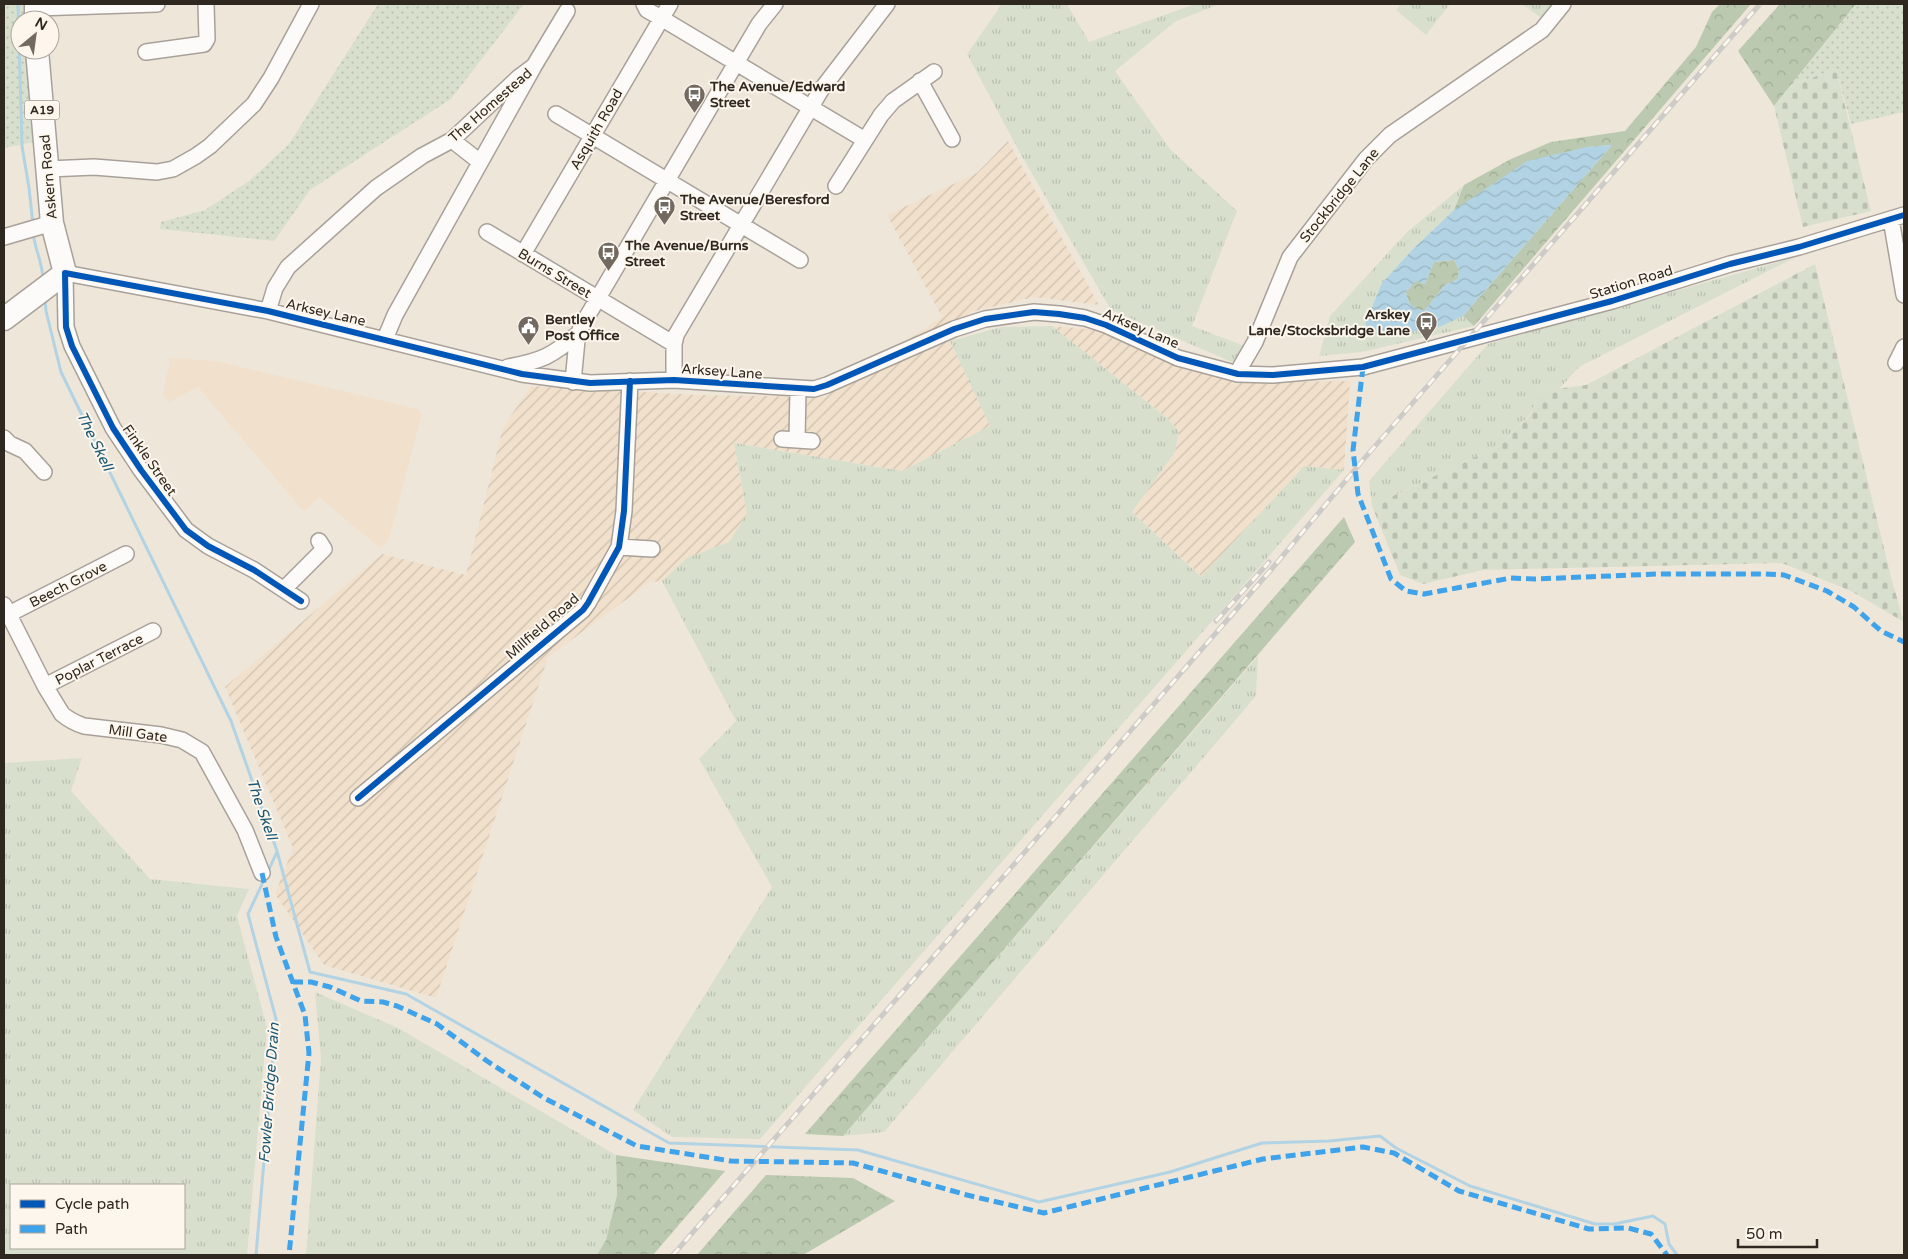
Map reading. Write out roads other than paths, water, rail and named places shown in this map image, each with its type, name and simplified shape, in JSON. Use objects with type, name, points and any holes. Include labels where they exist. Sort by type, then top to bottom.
[{"type":"highway","name":"Askern Road","points":[[38,60],[48,169],[46,224],[50,284]]},
{"type":"highway","points":[[4,319],[50,284]]},
{"type":"street","points":[[53,10],[157,4]]},
{"type":"street","points":[[146,52],[204,44],[207,39],[206,4]]},
{"type":"street","points":[[48,169],[94,167],[157,172],[173,168],[196,156],[210,146],[254,104],[271,78],[312,4]]},
{"type":"street","points":[[644,4],[647,10],[865,140]]},
{"type":"street","name":"Asquith Road","points":[[523,254],[670,4]]},
{"type":"street","points":[[501,369],[540,360],[554,353],[579,333],[736,62],[759,24],[775,4]]},
{"type":"street","points":[[674,380],[674,344],[676,335],[825,84],[887,4]]},
{"type":"street","name":"Stockbridge Lane","points":[[1238,374],[1255,342],[1290,257],[1366,159],[1390,135],[1542,30],[1563,4]]},
{"type":"street","points":[[534,66],[567,11]]},
{"type":"street","name":"The Homestead","points":[[268,311],[275,288],[288,267],[376,188],[422,156],[452,140],[518,78],[534,66]]},
{"type":"street","name":"The Homestead","points":[[385,339],[395,315],[534,66]]},
{"type":"street","points":[[836,186],[881,115],[893,101],[934,72]]},
{"type":"street","points":[[920,82],[952,139]]},
{"type":"street","points":[[556,114],[800,260]]},
{"type":"street","points":[[452,140],[480,162]]},
{"type":"street","points":[[1898,217],[1904,295]]},
{"type":"street","name":"Station Road","points":[[1363,367],[1612,301],[1730,264],[1898,217]]},
{"type":"street","points":[[4,237],[46,224]]},
{"type":"street","name":"Burns Street","points":[[487,232],[674,344]]},
{"type":"street","name":"Arksey Lane","points":[[50,284],[268,311],[501,369],[573,382],[674,380],[814,389],[827,386],[954,329],[984,319],[1034,312],[1085,318],[1106,325],[1178,358],[1238,374],[1273,375],[1363,367]]},
{"type":"street","name":"Finkle Street","points":[[50,284],[72,346],[112,428],[140,470],[186,530],[208,546],[254,570],[301,601]]},
{"type":"street","points":[[573,382],[579,333]]},
{"type":"street","points":[[1896,363],[1904,347]]},
{"type":"street","name":"Millfield Road","points":[[358,798],[583,610],[588,603],[619,547],[624,511],[630,381]]},
{"type":"street","points":[[797,440],[798,388]]},
{"type":"street","points":[[4,438],[10,444],[25,451],[44,472]]},
{"type":"street","points":[[284,589],[326,546]]},
{"type":"street","points":[[619,547],[652,548]]},
{"type":"street","name":"Beech Grove","points":[[6,610],[126,554]]},
{"type":"street","name":"Mill Gate","points":[[6,610],[45,686],[62,714],[73,722],[84,726],[161,735],[182,740],[202,752],[245,830],[262,873]]},
{"type":"street","name":"Poplar Terrace","points":[[45,686],[153,631]]},
{"type":"water","points":[[1612,145],[1463,316],[1442,326],[1386,337],[1370,332],[1365,324],[1382,283],[1414,248],[1454,210],[1527,161],[1587,147]],"holes":[[[1454,260],[1459,269],[1458,279],[1445,285],[1424,311],[1414,307],[1409,302],[1406,292],[1416,281],[1425,284],[1434,262]]]},
{"type":"waterway","name":"The Skell","points":[[18,4],[22,146],[33,224]]},
{"type":"waterway","name":"The Skell","points":[[33,233],[43,278]]},
{"type":"waterway","points":[[45,299],[46,311],[61,372],[231,721],[277,851],[310,972],[406,994],[669,1143],[858,1150],[1039,1202],[1170,1172],[1262,1143],[1329,1141],[1380,1136],[1396,1148],[1470,1186],[1595,1224],[1614,1224],[1653,1216],[1665,1224],[1669,1244],[1677,1255]]},
{"type":"waterway","name":"Fowler Bridge Drain","points":[[256,1255],[276,1019],[248,914],[277,852]]},
{"type":"railway","points":[[673,1255],[1270,571],[1363,460],[1760,4]]},
{"type":"railway","points":[[1216,621],[1269,562]]},
{"type":"place","name":"The Avenue/Edward Street","points":[[694,113]]},
{"type":"place","name":"The Avenue/Beresford Street","points":[[664,226]]},
{"type":"place","name":"The Avenue/Burns Street","points":[[609,272]]},
{"type":"place","name":"Arskey Lane/Stocksbridge Lane","points":[[1426,341]]},
{"type":"place","name":"Bentley Post Office","points":[[529,346]]}]
